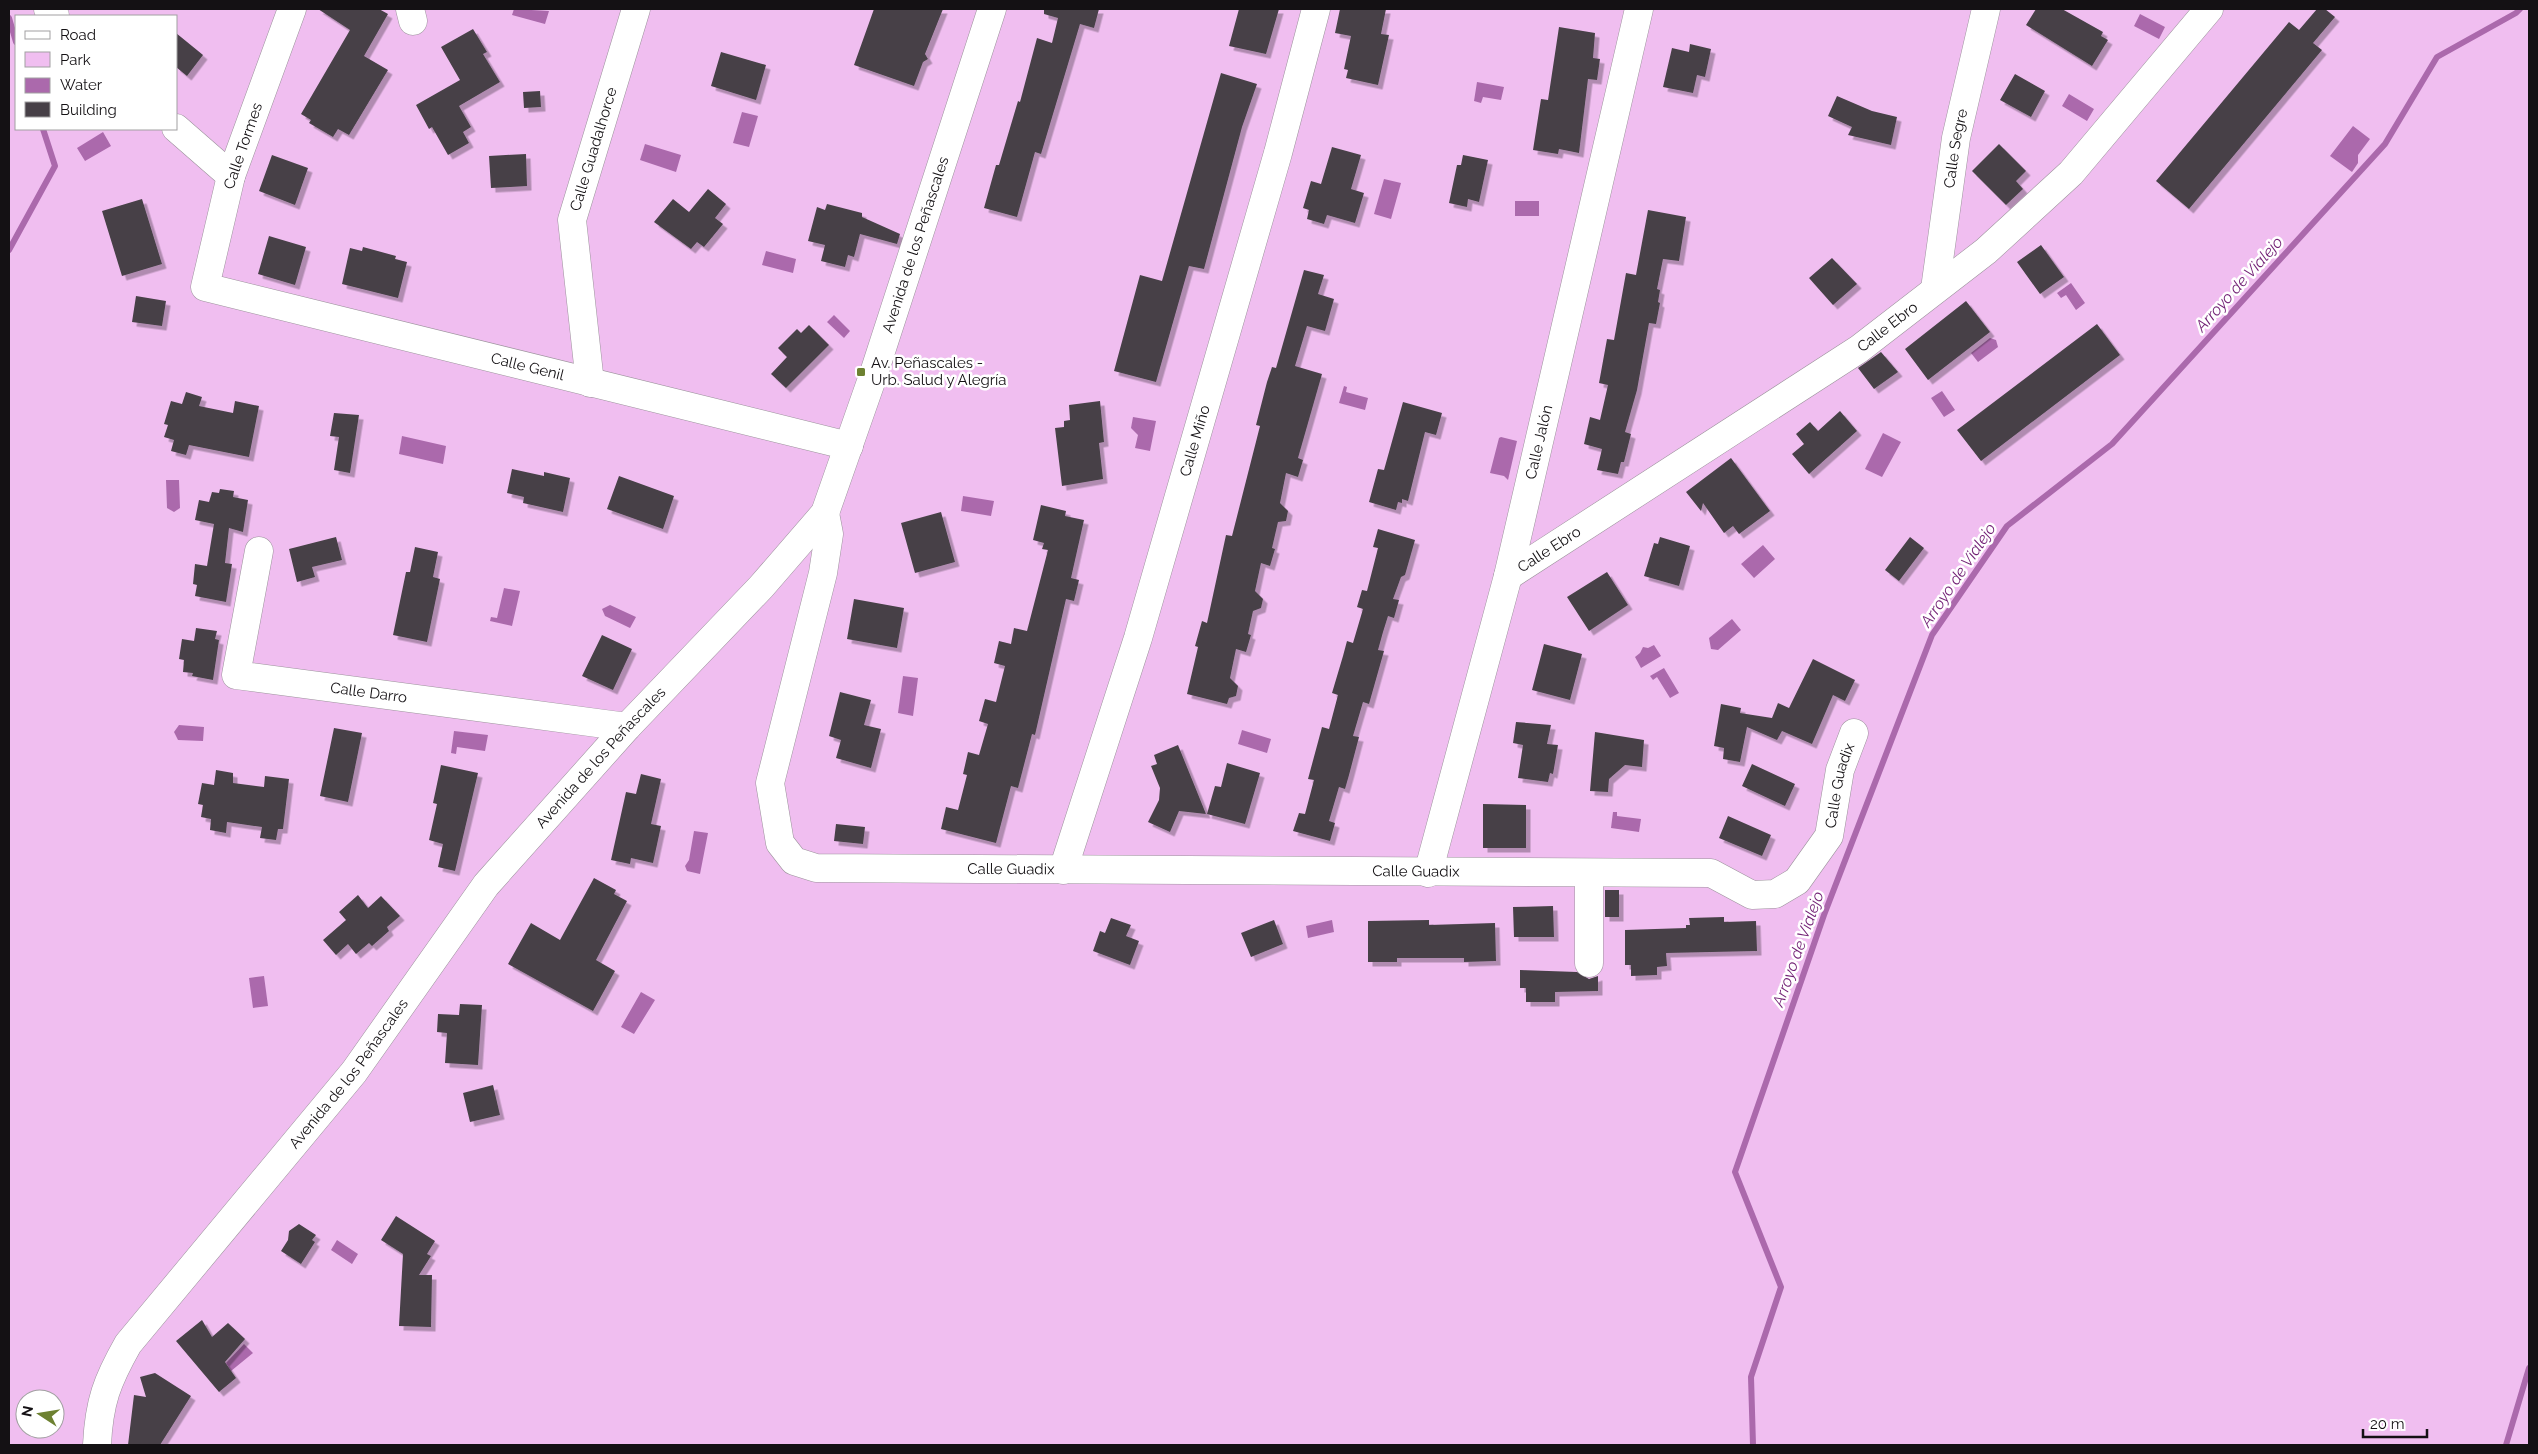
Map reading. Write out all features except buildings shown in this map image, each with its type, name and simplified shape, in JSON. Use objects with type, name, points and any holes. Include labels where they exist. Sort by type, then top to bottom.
[{"type":"street","name":"Calle Tormes","points":[[205,287],[231,176],[292,9]]},
{"type":"street","name":"Calle Guadalhorce","points":[[590,383],[572,220],[636,9]]},
{"type":"street","name":"Avenida de los Peñascales","points":[[97,1445],[98,1418],[108,1381],[128,1344],[354,1072],[486,885],[627,727],[761,587],[825,513],[849,446],[992,9]]},
{"type":"street","name":"Calle Miño","points":[[1063,870],[1138,638],[1278,153],[1316,9]]},
{"type":"street","name":"Calle Jalón","points":[[1428,873],[1508,576],[1639,9]]},
{"type":"street","name":"Calle Segre","points":[[1935,289],[1956,138],[1986,9]]},
{"type":"street","name":"Calle Ebro","points":[[1508,576],[1859,349],[1986,251],[2071,173],[2208,9]]},
{"type":"street","points":[[178,130],[231,176]]},
{"type":"street","name":"Calle Genil","points":[[205,287],[322,314],[590,383],[849,446]]},
{"type":"street","name":"Calle Guadix","points":[[825,513],[828,534],[823,573],[770,783],[780,843],[794,861],[816,868],[1428,873],[1711,873],[1752,895],[1775,894],[1796,881],[1829,836],[1840,770],[1854,733]]},
{"type":"street","name":"Calle Darro","points":[[259,551],[236,675],[627,727]]},
{"type":"street","points":[[1589,873],[1589,963]]},
{"type":"green space","points":[[9,9],[2529,9],[2529,1445],[9,1445]]},
{"type":"water","points":[[514,9],[549,11],[545,24],[512,15]]},
{"type":"water","points":[[2140,14],[2165,27],[2159,39],[2134,26]]},
{"type":"water","points":[[1477,82],[1504,87],[1501,100],[1483,97],[1481,103],[1474,101]]},
{"type":"water","points":[[2069,94],[2094,109],[2087,121],[2062,106]]},
{"type":"water","points":[[742,112],[758,116],[749,147],[733,143]]},
{"type":"water","points":[[2353,126],[2370,139],[2358,155],[2358,163],[2352,172],[2330,156]]},
{"type":"water","points":[[103,132],[111,146],[85,161],[77,148]]},
{"type":"water","points":[[645,144],[681,155],[676,172],[640,160]]},
{"type":"water","points":[[1384,179],[1401,183],[1391,219],[1374,214]]},
{"type":"water","points":[[1515,201],[1539,201],[1539,216],[1515,216]]},
{"type":"water","points":[[766,251],[796,259],[793,273],[762,265]]},
{"type":"water","points":[[2071,283],[2085,303],[2076,310],[2066,295],[2061,298],[2057,293]]},
{"type":"water","points":[[834,315],[850,331],[844,338],[827,322]]},
{"type":"water","points":[[1990,338],[1996,340],[1998,347],[1978,362],[1971,353]]},
{"type":"water","points":[[1344,386],[1347,387],[1346,392],[1368,398],[1365,410],[1339,403]]},
{"type":"water","points":[[1942,391],[1955,410],[1944,417],[1931,398]]},
{"type":"water","points":[[1133,417],[1156,421],[1150,451],[1135,448],[1138,435],[1131,428]]},
{"type":"water","points":[[1883,433],[1901,442],[1882,477],[1865,469]]},
{"type":"water","points":[[402,436],[446,446],[443,464],[399,454]]},
{"type":"water","points":[[1499,438],[1517,441],[1508,480],[1504,476],[1490,473]]},
{"type":"water","points":[[166,480],[179,480],[180,508],[174,512],[167,508]]},
{"type":"water","points":[[963,496],[994,501],[991,516],[961,511]]},
{"type":"water","points":[[1763,545],[1775,559],[1754,578],[1741,564]]},
{"type":"water","points":[[504,588],[520,591],[512,626],[490,621],[491,617],[497,618]]},
{"type":"water","points":[[610,605],[636,617],[630,628],[605,616],[602,609]]},
{"type":"water","points":[[1732,619],[1741,630],[1718,650],[1711,649],[1709,638]]},
{"type":"water","points":[[1654,645],[1661,656],[1641,668],[1635,657],[1643,647],[1648,648]]},
{"type":"water","points":[[1664,668],[1679,693],[1670,698],[1657,677],[1653,680],[1650,676]]},
{"type":"water","points":[[903,676],[918,678],[913,716],[898,713]]},
{"type":"water","points":[[179,725],[204,727],[203,741],[178,740],[174,732]]},
{"type":"water","points":[[1242,730],[1271,739],[1267,753],[1238,744]]},
{"type":"water","points":[[454,731],[488,735],[485,751],[457,747],[456,754],[451,753]]},
{"type":"water","points":[[1613,812],[1617,812],[1617,816],[1641,819],[1639,832],[1611,828]]},
{"type":"water","points":[[694,831],[708,833],[700,874],[687,871],[685,866],[689,860]]},
{"type":"water","points":[[1332,920],[1334,932],[1308,938],[1306,926]]},
{"type":"water","points":[[264,976],[268,1006],[253,1008],[249,978]]},
{"type":"water","points":[[641,992],[655,1000],[634,1034],[621,1027]]},
{"type":"water","points":[[337,1240],[358,1254],[352,1264],[331,1250]]},
{"type":"water","points":[[244,1344],[253,1353],[231,1371],[226,1363]]},
{"type":"waterway","name":"Arroyo de Vialejo","points":[[1753,1445],[1751,1377],[1781,1287],[1735,1172],[1824,915],[1932,635],[2007,526],[2112,444],[2385,144],[2437,57],[2520,9]]},
{"type":"waterway","points":[[9,18],[15,39]]},
{"type":"waterway","points":[[9,250],[55,166],[43,130]]},
{"type":"waterway","points":[[2506,1445],[2529,1368]]},
{"type":"place","name":"Av. Peñascales - Urb. Salud y Alegría","points":[[861,372]]}]
